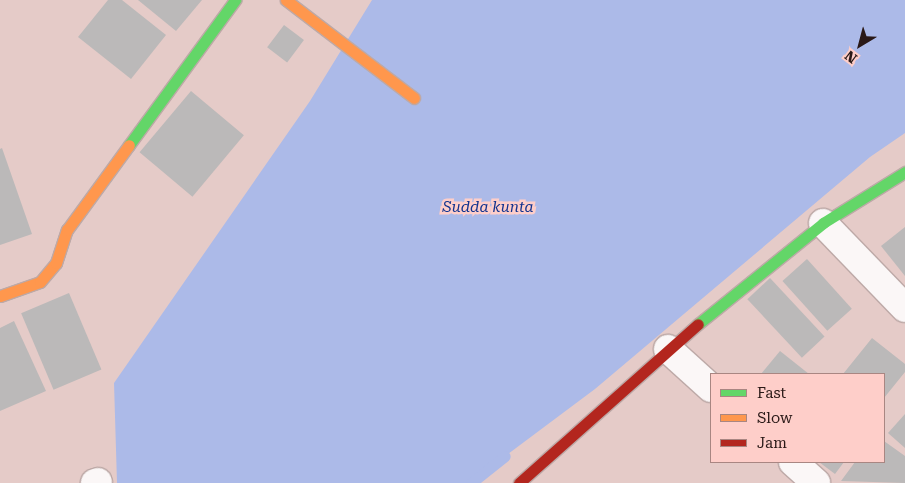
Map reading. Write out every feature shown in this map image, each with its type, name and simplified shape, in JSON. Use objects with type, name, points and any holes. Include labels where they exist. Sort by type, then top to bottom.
[{"type":"street","points":[[0,296],[40,282],[56,263],[67,230],[235,0]]},
{"type":"street","points":[[286,0],[414,98]]},
{"type":"street","points":[[518,483],[543,465],[668,349],[823,223],[905,172]]},
{"type":"street","points":[[823,223],[905,308]]},
{"type":"street","points":[[668,349],[710,387]]},
{"type":"street","points":[[793,463],[816,483]]},
{"type":"water","name":"Sudda kunta","points":[[372,0],[905,0],[905,133],[870,157],[595,389],[469,483],[117,483],[114,383],[310,101]]},
{"type":"building","points":[[108,0],[122,0],[166,35],[131,79],[78,37]]},
{"type":"building","points":[[138,0],[202,0],[176,31]]},
{"type":"building","points":[[284,25],[304,40],[287,62],[267,47]]},
{"type":"building","points":[[191,91],[244,135],[192,197],[140,152]]},
{"type":"building","points":[[2,148],[32,234],[0,245],[0,149]]},
{"type":"building","points":[[905,227],[905,276],[881,246]]},
{"type":"building","points":[[807,259],[852,309],[827,331],[782,281]]},
{"type":"building","points":[[770,278],[825,337],[802,358],[747,299]]},
{"type":"building","points":[[69,293],[101,369],[54,390],[21,313]]},
{"type":"building","points":[[14,321],[46,391],[0,411],[0,328]]},
{"type":"building","points":[[872,338],[905,364],[905,372],[885,397],[885,373],[844,373]]},
{"type":"building","points":[[780,351],[808,373],[762,373]]},
{"type":"building","points":[[905,414],[905,448],[888,433]]},
{"type":"building","points":[[885,442],[905,456],[905,483],[841,481],[854,463],[885,463]]},
{"type":"building","points":[[820,463],[843,463],[835,474]]},
{"type":"waterway","points":[[471,483],[505,456]]},
{"type":"traffic: fast","points":[[129,145],[235,0]]},
{"type":"traffic: fast","points":[[698,324],[823,223],[905,172]]},
{"type":"traffic: slow","points":[[286,0],[414,98]]},
{"type":"traffic: slow","points":[[0,296],[40,282],[56,263],[67,230],[129,145]]},
{"type":"traffic: jam","points":[[519,483],[698,324]]}]
